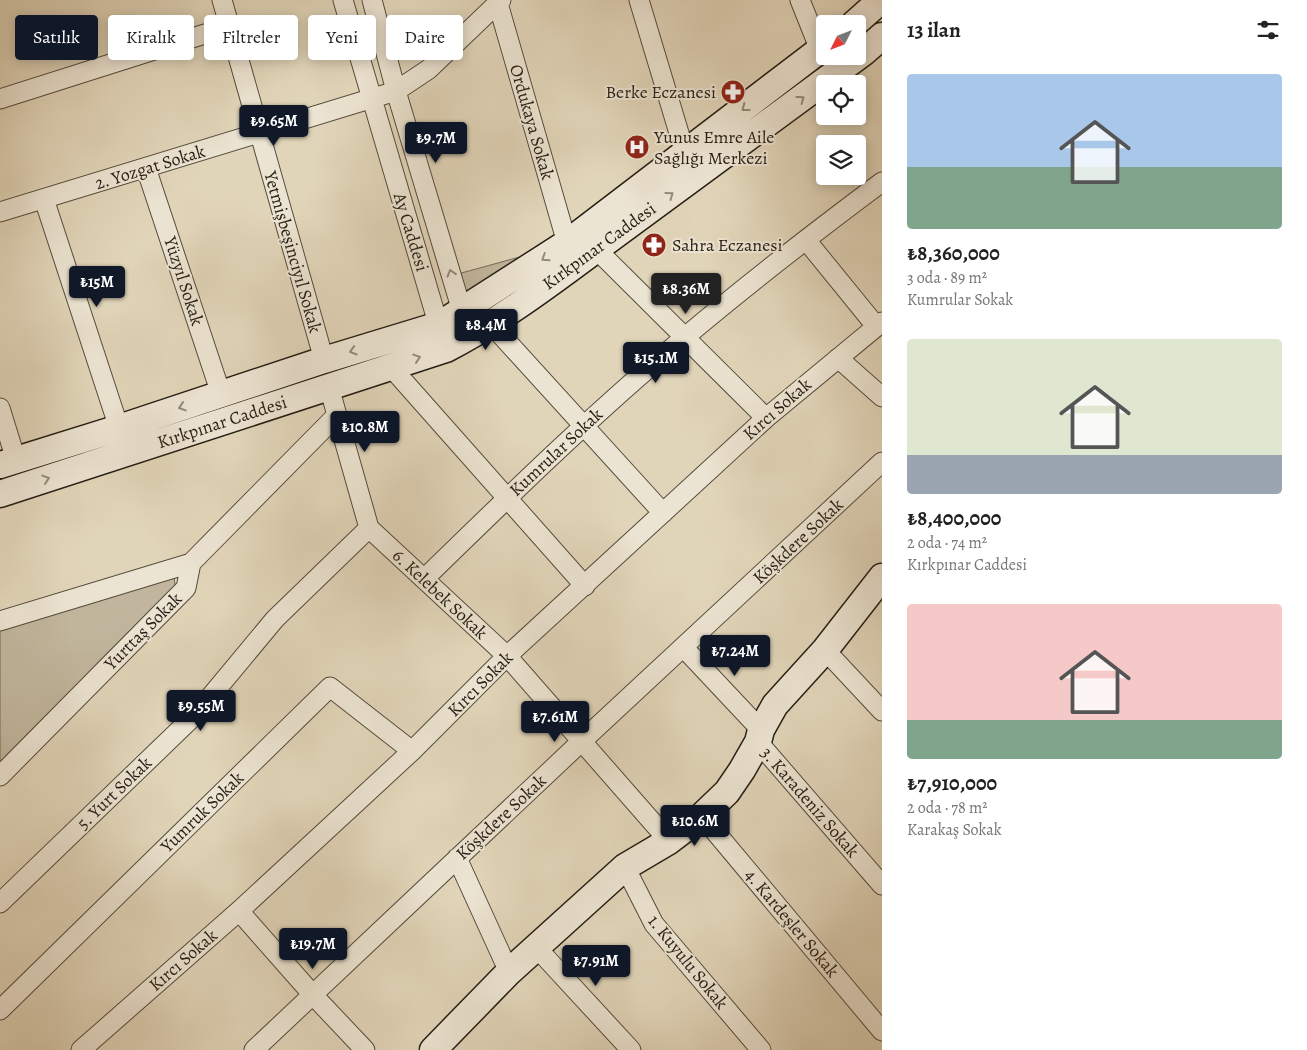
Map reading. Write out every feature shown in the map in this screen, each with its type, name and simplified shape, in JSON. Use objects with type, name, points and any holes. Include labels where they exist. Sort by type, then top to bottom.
[{"type":"main road","points":[[864,15],[882,0]]},
{"type":"main road","name":"Kırkpınar Caddesi","points":[[0,494],[390,367],[442,337],[462,311],[582,241],[864,52],[882,36]]},
{"type":"main road","name":"Kırkpınar Caddesi","points":[[8,463],[324,360],[480,330],[685,153],[816,53]]},
{"type":"main road","points":[[433,1050],[509,972],[625,867],[670,841],[702,816],[727,792],[742,770],[775,706],[825,650],[882,577]]},
{"type":"street","name":"Yetmişbeşinciyıl Sokak","points":[[222,0],[227,15]]},
{"type":"street","name":"Ay Caddesi","points":[[343,0],[442,337]]},
{"type":"street","name":"Ay Caddesi","points":[[372,0],[396,91],[462,311],[480,330]]},
{"type":"street","points":[[638,0],[685,153]]},
{"type":"street","points":[[800,0],[816,35]]},
{"type":"street","name":"2. Yozgat Sokak","points":[[0,212],[396,91],[429,69],[499,1]]},
{"type":"street","name":"Ordukaya Sokak","points":[[499,1],[582,241]]},
{"type":"street","points":[[0,99],[204,34]]},
{"type":"street","name":"Yetmişbeşinciyıl Sokak","points":[[240,60],[324,360]]},
{"type":"street","name":"Yüzyıl Sokak","points":[[146,168],[221,394]]},
{"type":"street","name":"Kumrular Sokak","points":[[424,579],[506,498],[684,337],[882,182]]},
{"type":"street","points":[[44,199],[119,428]]},
{"type":"street","points":[[806,240],[879,324]]},
{"type":"street","points":[[582,241],[684,337],[766,418]]},
{"type":"street","name":"Kırcı Sokak","points":[[81,1050],[239,911],[412,751],[507,656],[766,418],[879,324]]},
{"type":"street","points":[[480,330],[584,426],[663,513]]},
{"type":"street","points":[[838,358],[882,396]]},
{"type":"street","points":[[390,367],[585,586]]},
{"type":"street","points":[[328,387],[369,528]]},
{"type":"street","points":[[0,408],[8,463]]},
{"type":"street","points":[[0,620],[191,563],[336,416]]},
{"type":"street","name":"Köşkdere Sokak","points":[[254,1050],[582,740],[684,648],[882,462]]},
{"type":"street","name":"6. Kelebek Sokak","points":[[369,528],[507,656],[670,841]]},
{"type":"street","name":"5. Yurt Sokak","points":[[0,903],[196,714],[275,619],[369,528]]},
{"type":"street","name":"Yurttaş Sokak","points":[[0,776],[186,588],[191,563]]},
{"type":"street","name":"3. Karadeniz Sokak","points":[[684,648],[882,885]]},
{"type":"street","points":[[825,650],[881,707]]},
{"type":"street","name":"Yumruk Sokak","points":[[0,1010],[330,687],[412,751]]},
{"type":"street","name":"4. Kardeşler Sokak","points":[[702,816],[882,1031]]},
{"type":"street","points":[[457,858],[509,972]]},
{"type":"street","name":"1. Kuyulu Sokak","points":[[625,867],[654,924],[761,1050]]},
{"type":"street","points":[[239,911],[313,995],[365,1050]]},
{"type":"street","points":[[536,947],[631,1050]]},
{"type":"shaded area","points":[[538,252],[464,308],[454,275]]},
{"type":"shaded area","points":[[174,576],[175,585],[0,762],[0,628]]},
{"type":"place","name":"Berke Eczanesi","points":[[733,92]]},
{"type":"place","name":"Yunus Emre Aile Sağlığı Merkezi","points":[[637,147]]},
{"type":"place","name":"Sahra Eczanesi","points":[[654,245]]}]
